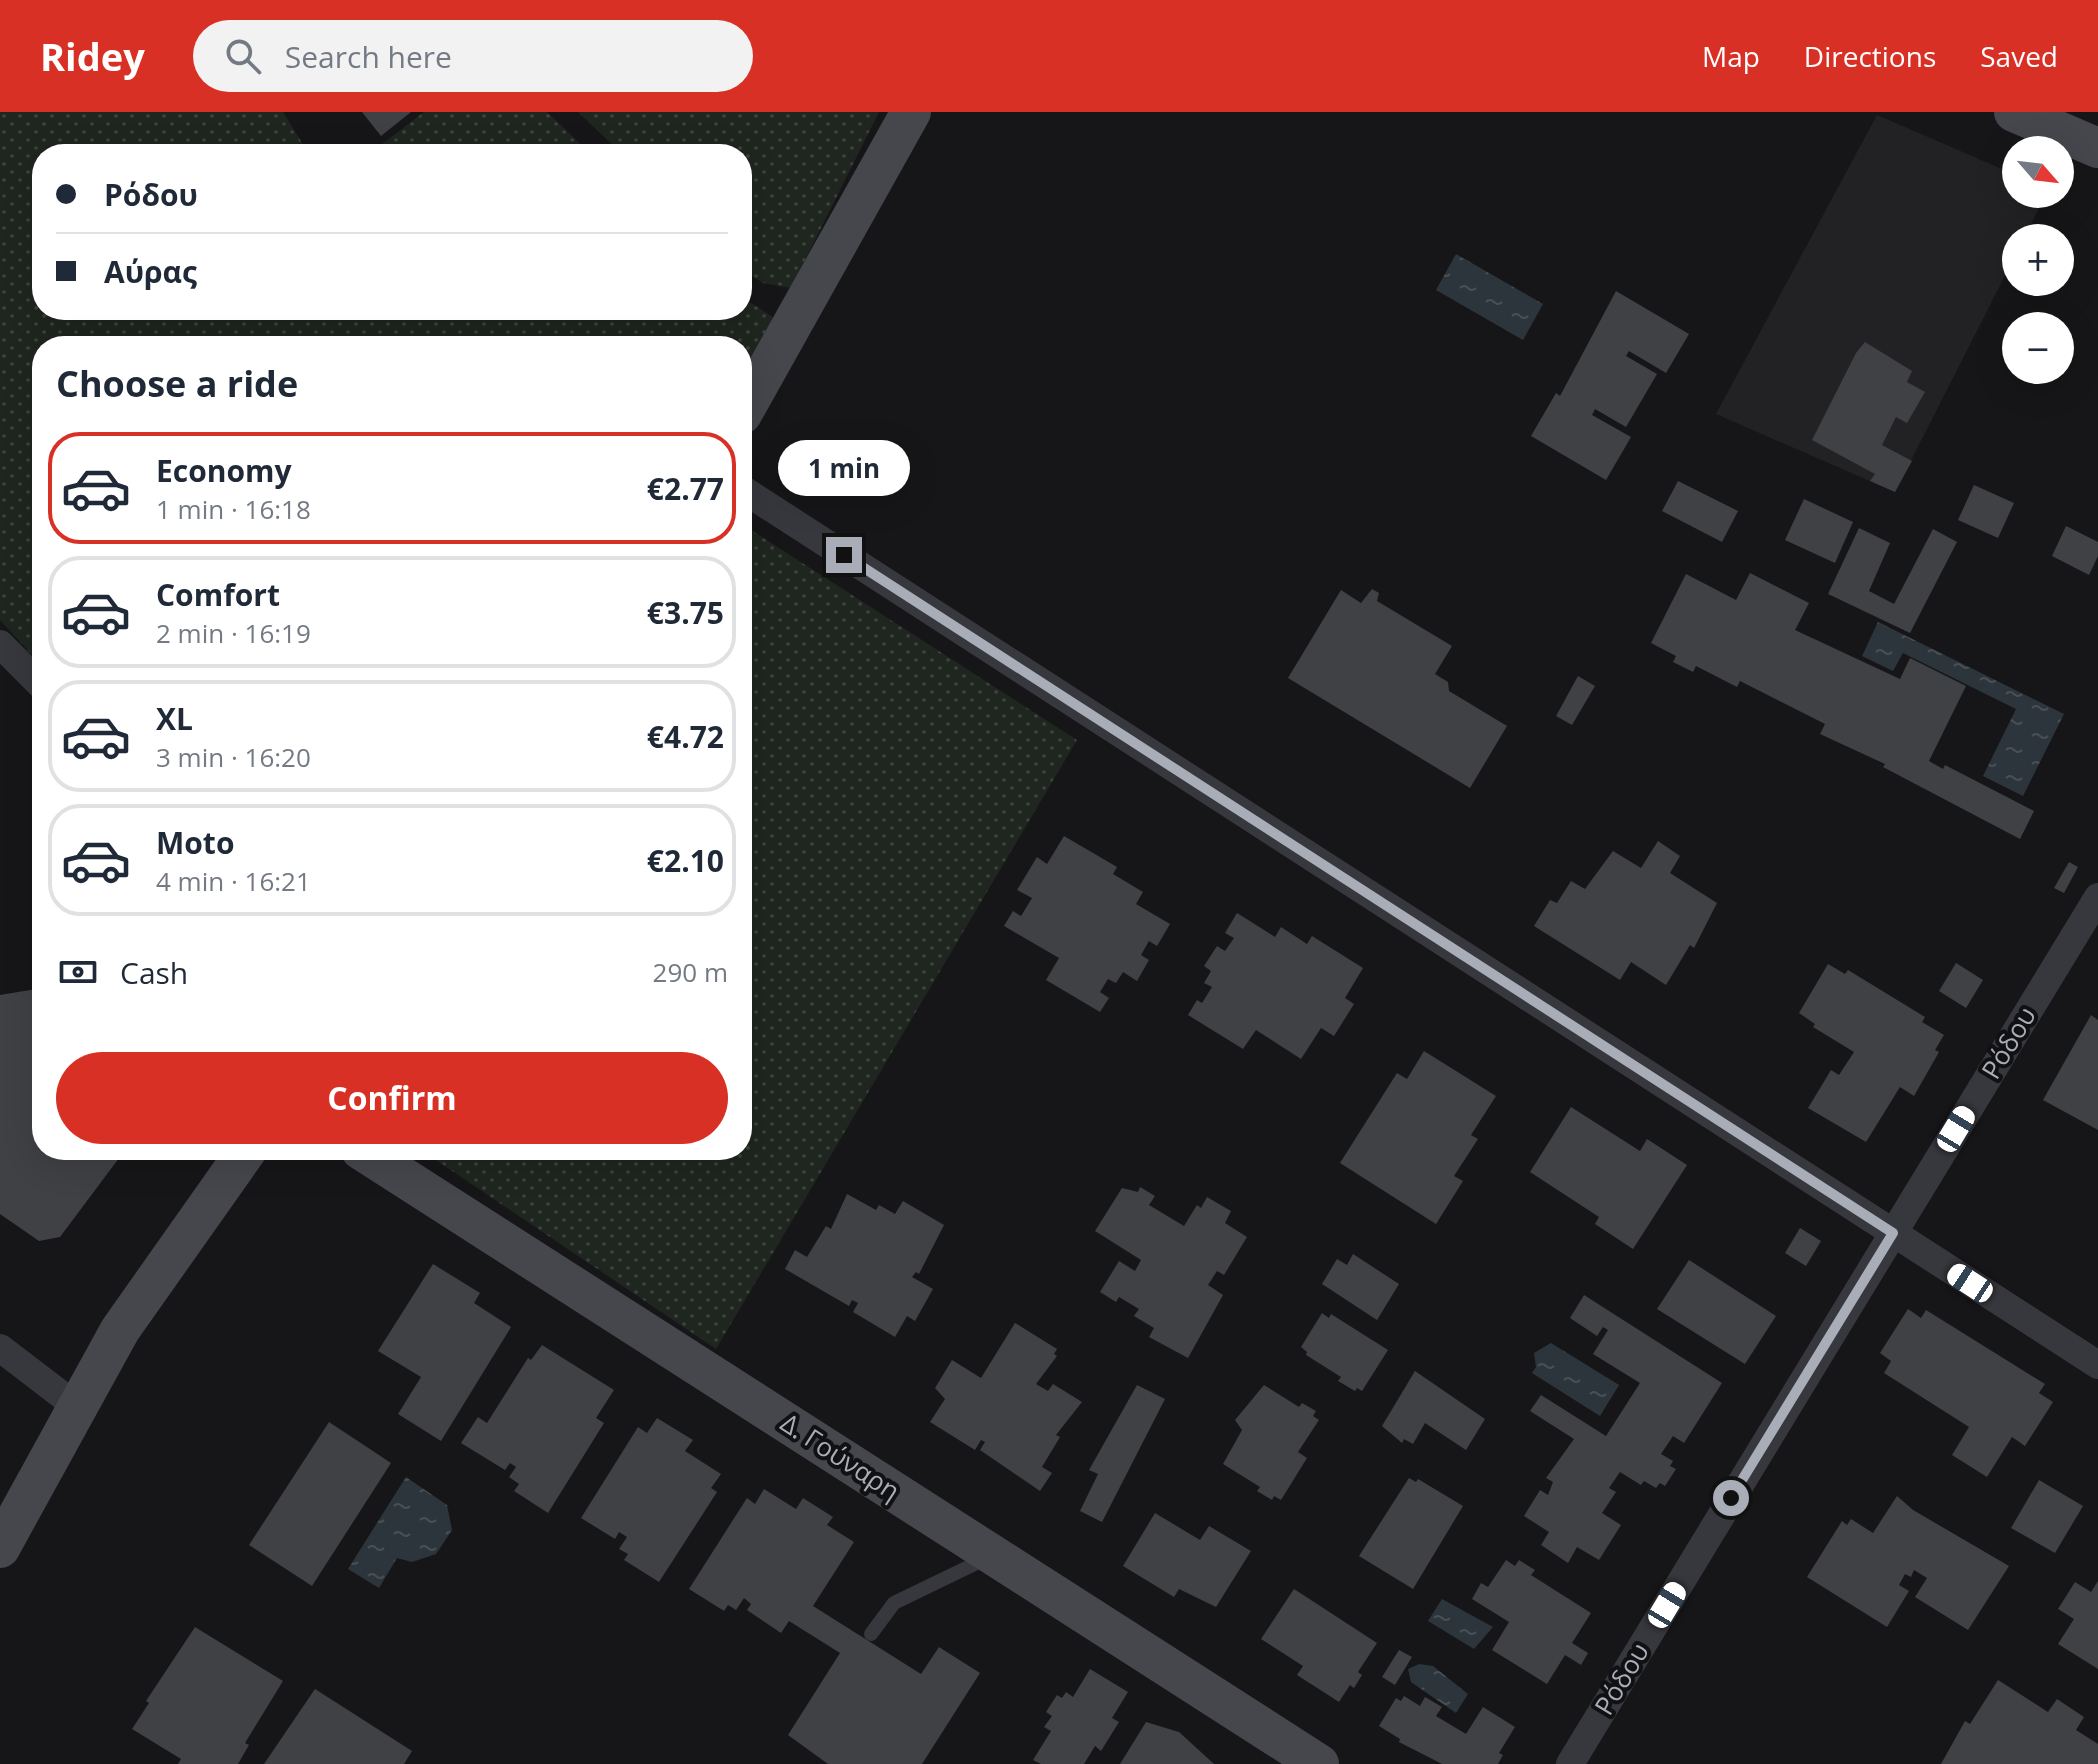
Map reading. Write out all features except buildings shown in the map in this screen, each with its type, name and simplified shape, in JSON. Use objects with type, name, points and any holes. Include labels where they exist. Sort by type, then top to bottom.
[{"type":"street","points":[[752,396],[911,112]]},
{"type":"street","points":[[2014,112],[2098,148]]},
{"type":"street","points":[[752,495],[2098,1365]]},
{"type":"street","points":[[0,644],[32,676]]},
{"type":"street","name":"Ρόδου","points":[[1570,1764],[2098,897]]},
{"type":"street","points":[[0,1548],[120,1330],[240,1160]]},
{"type":"street","name":"Δ. Γούναρη","points":[[377,1160],[1319,1764]]},
{"type":"street","points":[[0,1348],[76,1406]]},
{"type":"lane","points":[[871,1634],[894,1603],[960,1574],[993,1555]]},
{"type":"shaded area","points":[[0,112],[283,112],[303,144],[32,144],[32,320],[752,320],[752,303],[776,319],[752,356],[752,336],[32,336],[32,655],[0,620]]},
{"type":"shaded area","points":[[424,112],[547,112],[581,144],[382,144]]},
{"type":"shaded area","points":[[578,112],[879,112],[791,288],[763,283],[752,276],[752,144],[612,144]]},
{"type":"shaded area","points":[[1877,115],[2002,169],[2002,208],[2039,208],[2031,224],[2002,224],[2002,282],[1895,492],[1716,414]]},
{"type":"shaded area","points":[[752,530],[1077,740],[716,1349],[436,1160],[752,1160]]},
{"type":"water","points":[[1456,254],[1543,304],[1523,340],[1436,290]]},
{"type":"water","points":[[1878,622],[2064,714],[2023,796],[1983,776],[2016,709],[1903,653],[1893,671],[1862,656]]},
{"type":"water","points":[[1551,1343],[1619,1385],[1600,1416],[1532,1373],[1536,1367],[1534,1353]]},
{"type":"water","points":[[406,1477],[447,1505],[452,1530],[436,1554],[412,1562],[397,1558],[379,1588],[348,1569]]},
{"type":"water","points":[[1442,1599],[1493,1627],[1474,1649],[1428,1621]]},
{"type":"water","points":[[1419,1664],[1433,1666],[1468,1694],[1456,1713],[1411,1682],[1408,1669]]},
{"type":"route","points":[[844,555],[1893,1233],[1731,1498]]}]
